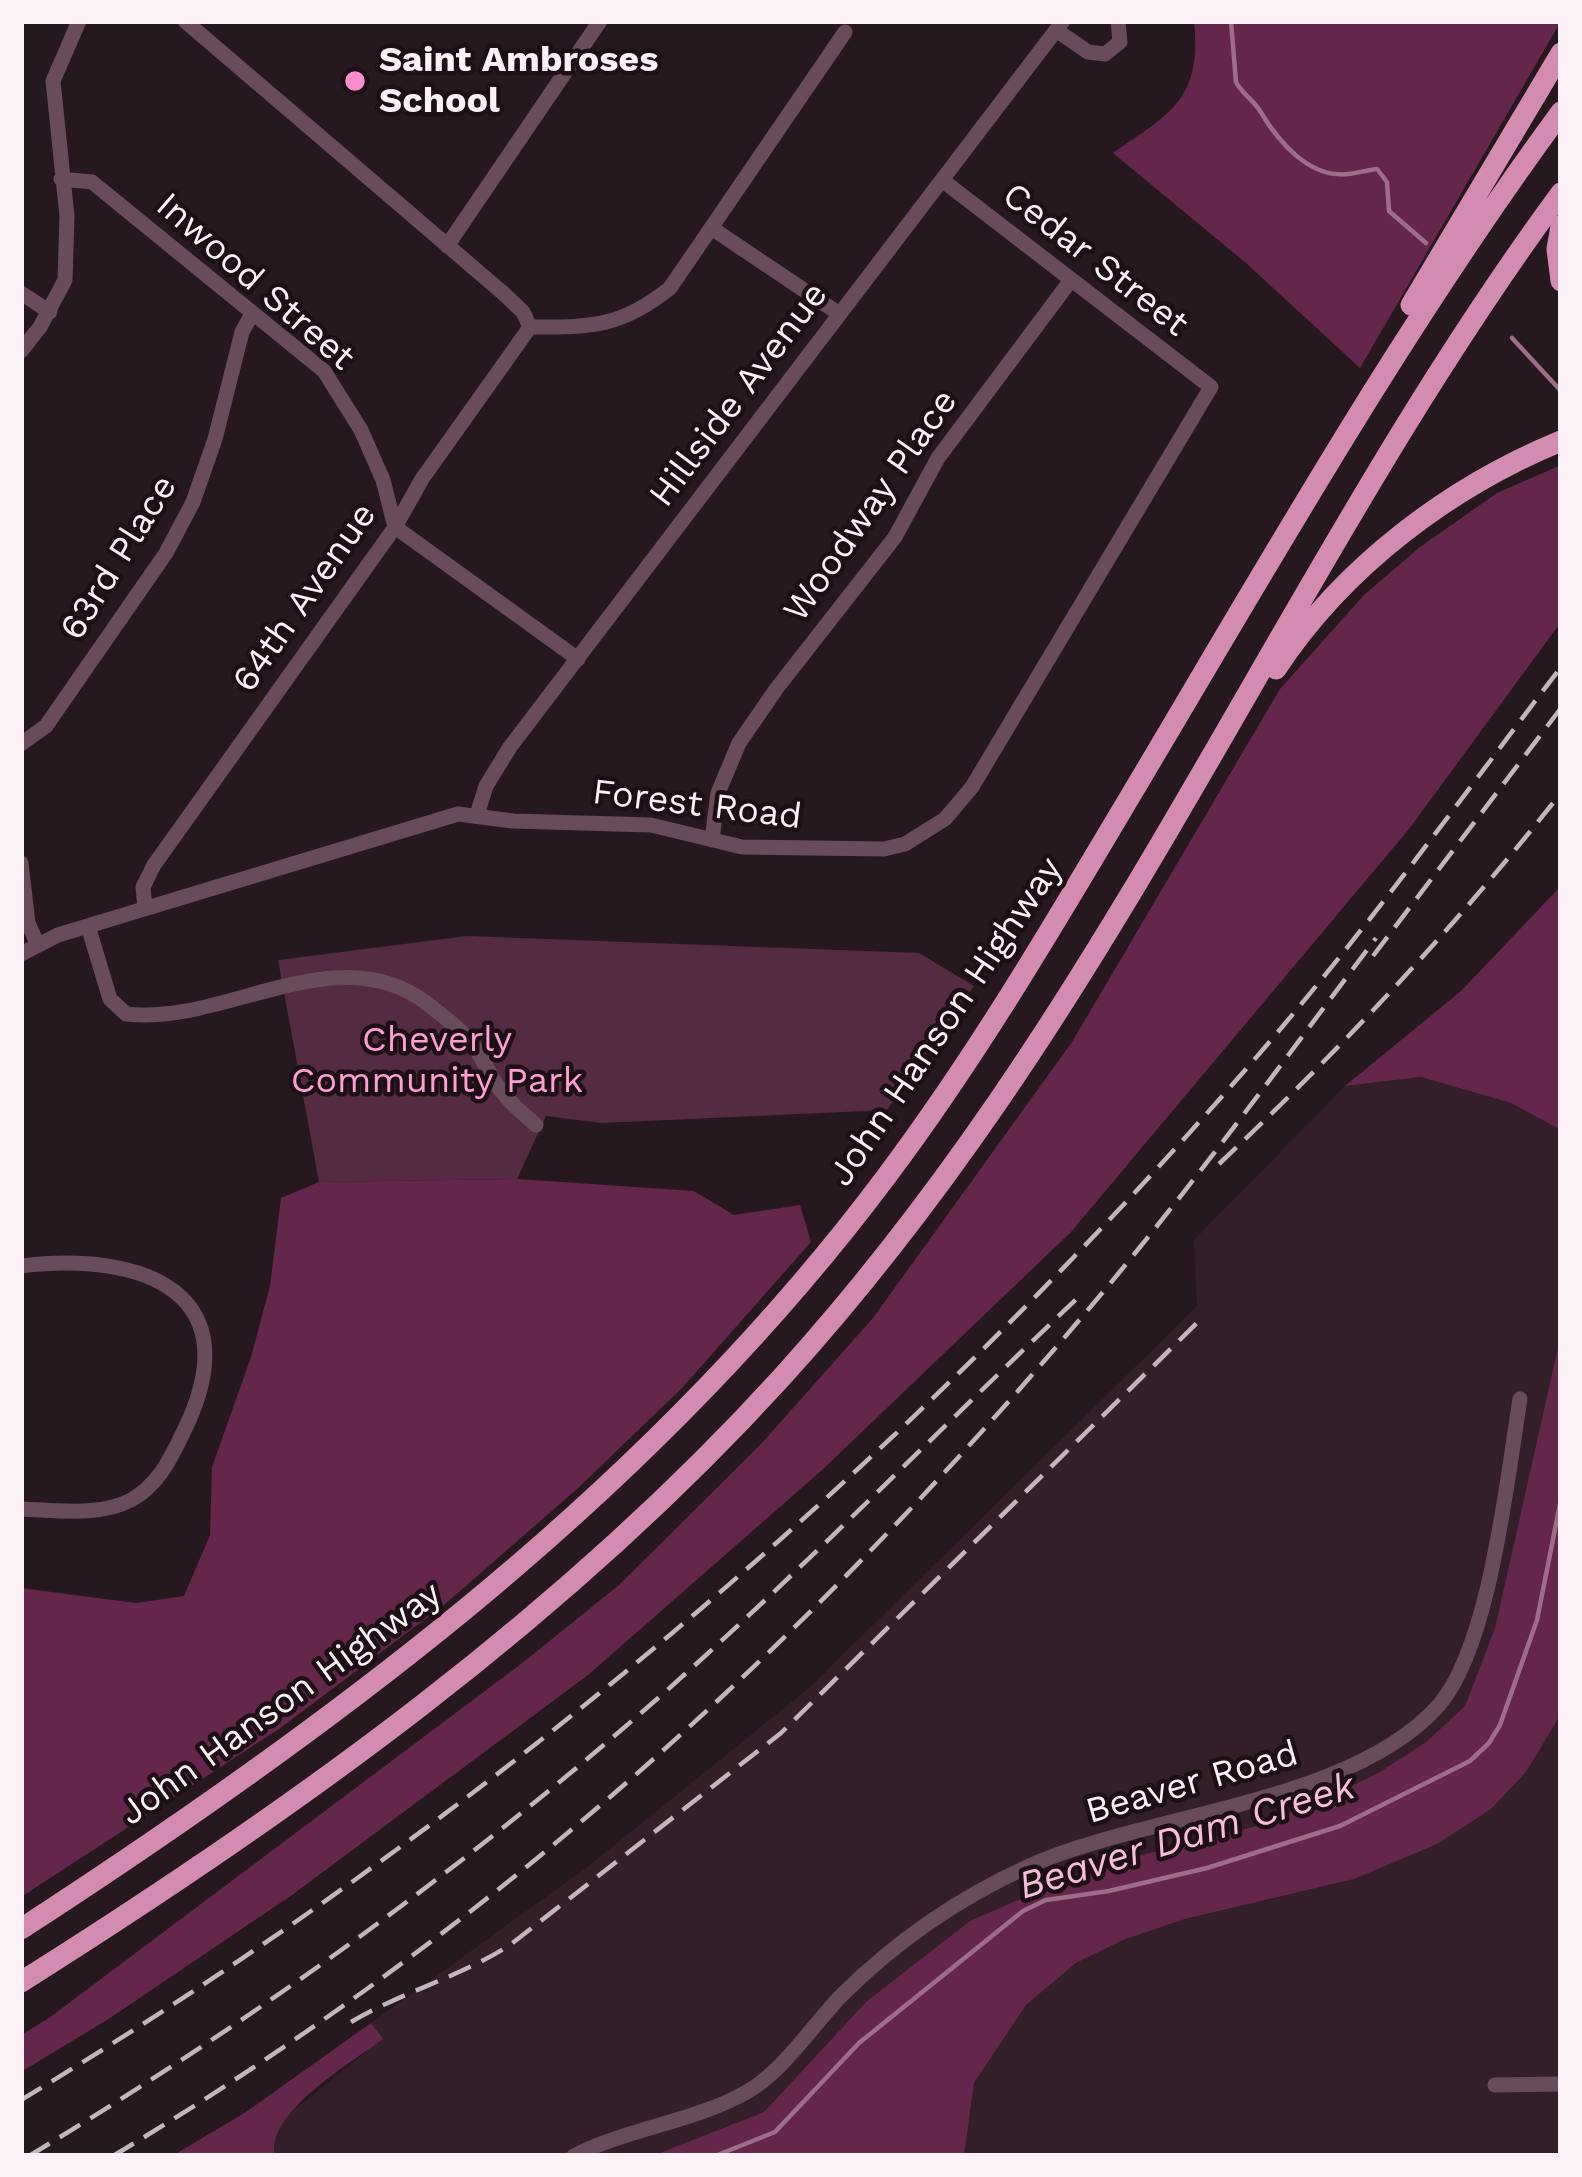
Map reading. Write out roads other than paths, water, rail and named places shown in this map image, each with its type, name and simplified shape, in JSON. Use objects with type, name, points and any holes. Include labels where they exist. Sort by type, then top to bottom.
[{"type":"highway","points":[[1354,422],[1379,357],[1561,53]]},
{"type":"highway","name":"John Hanson Highway","points":[[21,1929],[228,1790],[436,1634],[586,1507],[758,1332],[856,1216],[971,1056],[1354,422],[1463,251],[1561,112]]},
{"type":"highway","points":[[21,1982],[244,1834],[421,1704],[598,1558],[746,1415],[866,1279],[1048,1025],[1421,402],[1561,193]]},
{"type":"highway","points":[[1561,226],[1557,259],[1561,281]]},
{"type":"highway","points":[[1198,776],[1304,632],[1370,562],[1468,488],[1561,441]]},
{"type":"street","points":[[21,351],[60,296],[68,264],[68,217],[53,81],[79,21]]},
{"type":"street","points":[[184,21],[515,304],[530,328],[591,327],[634,315],[670,288],[845,32]]},
{"type":"street","points":[[447,246],[600,21]]},
{"type":"street","points":[[1060,26],[1088,52],[1105,54],[1120,42],[1118,21]]},
{"type":"street","name":"Hillside Avenue","points":[[477,815],[499,763],[1060,26]]},
{"type":"street","name":"Inwood Street","points":[[61,179],[92,182],[337,386],[383,480],[395,526]]},
{"type":"street","name":"Cedar Street","points":[[942,180],[1211,387]]},
{"type":"street","points":[[713,229],[838,314]]},
{"type":"street","name":"Woodway Place","points":[[712,840],[718,793],[740,743],[895,537],[938,458],[1072,280]]},
{"type":"street","points":[[21,293],[50,312]]},
{"type":"street","name":"63rd Place","points":[[21,744],[46,726],[166,553],[203,477],[242,332],[252,314]]},
{"type":"street","name":"64th Avenue","points":[[145,908],[143,887],[154,865],[530,328]]},
{"type":"street","name":"Forest Road","points":[[21,953],[88,926],[437,819],[477,815],[526,822],[651,825],[768,848],[884,850],[905,844],[945,819],[972,787],[1211,387]]},
{"type":"street","points":[[395,526],[578,659]]},
{"type":"street","points":[[21,863],[28,923],[37,944]]},
{"type":"street","points":[[88,926],[110,999],[126,1014],[163,1014],[325,979],[360,977],[394,985],[416,996],[467,1038],[507,1098],[536,1125]]},
{"type":"street","points":[[21,1266],[108,1266],[150,1275],[176,1292],[195,1318],[206,1358],[202,1387],[187,1426],[158,1478],[144,1491],[111,1508],[21,1509]]},
{"type":"street","name":"Beaver Road","points":[[574,2156],[744,2094],[899,1944],[1027,1867],[1120,1834],[1294,1788],[1346,1767],[1418,1724],[1462,1672],[1483,1608],[1520,1399]]},
{"type":"street","points":[[1495,2085],[1561,2084]]},
{"type":"waterway","points":[[1231,21],[1236,82],[1276,134],[1296,156],[1321,170],[1349,174],[1377,169],[1387,182],[1389,211],[1426,243]]},
{"type":"waterway","points":[[1512,338],[1561,391]]},
{"type":"waterway","name":"Beaver Dam Creek","points":[[715,2156],[775,2132],[859,2043],[1023,1911],[1046,1900],[1207,1868],[1340,1826],[1470,1761],[1500,1725],[1537,1620],[1561,1499]]},
{"type":"railway","points":[[21,2100],[189,1994],[354,1881],[514,1761],[820,1504],[965,1367],[1239,1077],[1364,927],[1561,667]]},
{"type":"railway","points":[[1373,956],[1561,708]]},
{"type":"railway","points":[[1219,1164],[1397,984],[1561,793]]},
{"type":"railway","points":[[113,2156],[253,2068],[386,1975],[636,1775],[753,1667],[867,1554],[1087,1311],[1376,938]]},
{"type":"railway","points":[[29,2156],[277,1995],[514,1819],[719,1643],[1084,1292]]},
{"type":"railway","points":[[351,2022],[510,1945],[781,1733],[1202,1318]]},
{"type":"place","name":"Saint Ambroses School","points":[[355,81]]},
{"type":"park label","name":"Cheverly Community Park","points":[[437,1060]]}]
